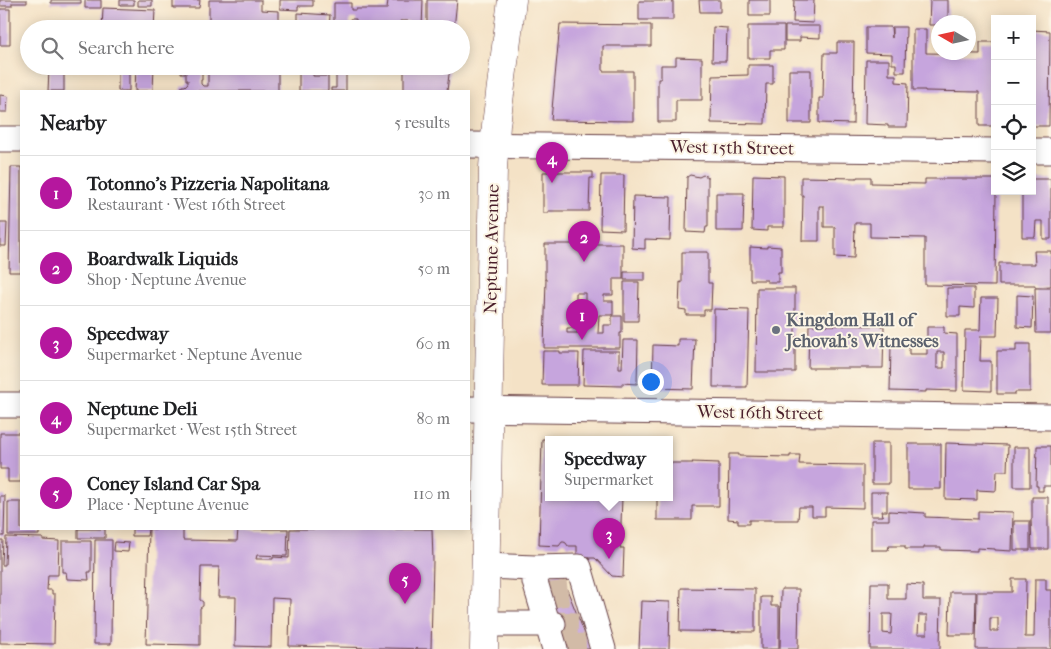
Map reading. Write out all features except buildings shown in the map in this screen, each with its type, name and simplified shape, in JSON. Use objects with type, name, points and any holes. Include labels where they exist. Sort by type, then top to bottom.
[{"type":"main road","name":"Neptune Avenue","points":[[484,636],[485,566],[479,409],[482,145],[496,126],[512,0]]},
{"type":"street","points":[[0,139],[20,139]]},
{"type":"street","name":"West 15th Street","points":[[482,145],[991,151]]},
{"type":"street","points":[[1036,151],[1051,151]]},
{"type":"street","points":[[0,405],[20,406]]},
{"type":"street","name":"West 16th Street","points":[[479,409],[1051,418]]},
{"type":"street","points":[[485,566],[579,567],[577,591],[594,638]]},
{"type":"street","points":[[484,636],[554,638],[542,597],[535,582],[536,568]]},
{"type":"tunnel","points":[[544,596],[568,593]]},
{"type":"tunnel","points":[[553,624],[581,625]]},
{"type":"tunnel","points":[[561,647],[589,646]]},
{"type":"place","name":"Neptune Deli","points":[[552,183]]},
{"type":"place","name":"Boardwalk Liquids","points":[[584,262]]},
{"type":"place","name":"Kingdom Hall of Jehovah's Witnesses","points":[[776,330]]},
{"type":"place","name":"Totonno's Pizzeria Napolitana","points":[[582,340]]},
{"type":"place","name":"Speedway","points":[[609,559]]},
{"type":"place","name":"Coney Island Car Spa","points":[[405,604]]}]
